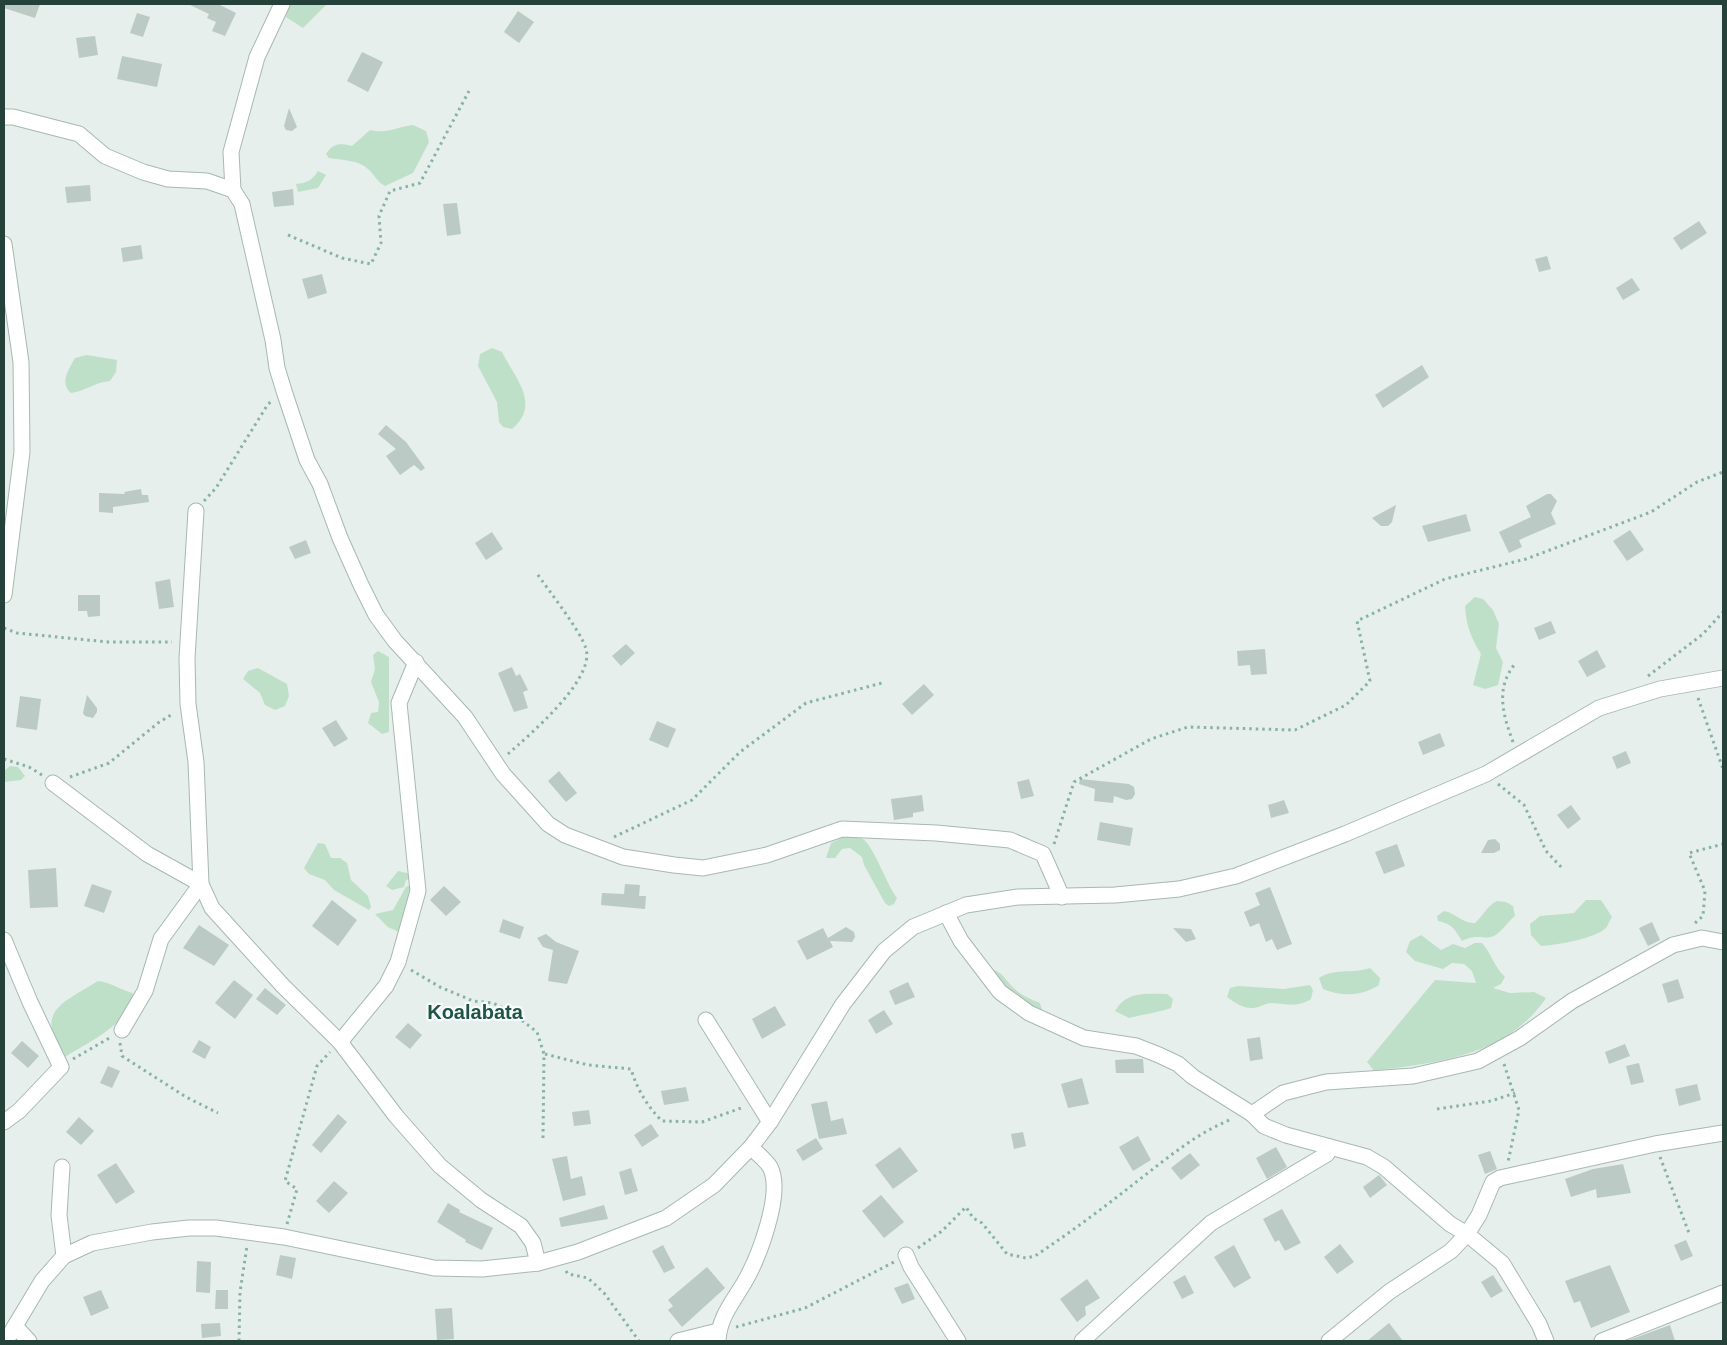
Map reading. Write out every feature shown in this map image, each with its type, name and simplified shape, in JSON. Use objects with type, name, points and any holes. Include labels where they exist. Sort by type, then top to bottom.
[{"type":"street","points":[[282,4],[257,57],[231,152],[233,190],[242,204],[273,340],[277,368],[285,394],[307,460],[320,484],[340,538],[376,615],[394,641],[416,662],[465,717],[496,764],[532,807],[548,824],[565,835],[600,850],[665,864],[703,868],[767,855],[842,829],[936,833],[1010,840],[1043,854],[1062,897]]},
{"type":"street","points":[[4,117],[13,117],[79,134],[105,156],[142,172],[168,179],[207,181],[233,190]]},
{"type":"street","points":[[4,244],[21,362],[22,452],[4,595]]},
{"type":"street","points":[[196,510],[188,642],[188,704],[196,762],[201,884],[212,908],[283,986],[340,1042],[396,1116],[440,1166],[481,1200],[520,1226],[533,1243],[538,1264]]},
{"type":"street","points":[[340,1042],[386,986],[398,962],[418,891],[399,703],[416,662]]},
{"type":"street","points":[[6,1341],[42,1281],[64,1256],[92,1243],[152,1232],[189,1228],[284,1237],[434,1268],[482,1269],[538,1264],[666,1218],[714,1185],[751,1147],[770,1122],[843,1004],[884,951],[913,927],[966,905],[1018,897],[1115,895],[1179,889],[1236,876],[1345,834],[1486,774],[1599,708],[1660,689],[1723,678]]},
{"type":"street","points":[[53,783],[147,854],[201,884]]},
{"type":"street","points":[[122,1030],[145,991],[160,939],[201,884]]},
{"type":"street","points":[[946,913],[961,941],[983,971],[1000,992],[1013,1004],[1047,1022],[1084,1038],[1136,1046],[1166,1058],[1178,1064],[1194,1077],[1252,1114],[1264,1126],[1275,1132],[1367,1157],[1384,1167],[1450,1224],[1467,1234],[1502,1263],[1539,1324],[1546,1341]]},
{"type":"street","points":[[1252,1114],[1283,1093],[1326,1082],[1413,1076],[1478,1061],[1499,1050],[1572,1001],[1673,945],[1702,938],[1723,942]]},
{"type":"street","points":[[4,940],[7,960],[61,1067],[19,1111],[4,1122]]},
{"type":"street","points":[[706,1020],[756,1103],[770,1122]]},
{"type":"street","points":[[1329,1341],[1389,1292],[1452,1251],[1467,1234],[1479,1215],[1493,1182],[1500,1178],[1655,1144],[1723,1133]]},
{"type":"street","points":[[678,1341],[718,1336],[729,1304],[756,1262],[766,1230],[774,1193],[770,1167],[751,1147]]},
{"type":"street","points":[[1082,1341],[1211,1223],[1327,1154],[1329,1147]]},
{"type":"street","points":[[62,1167],[59,1215],[64,1256]]},
{"type":"street","points":[[906,1256],[958,1341]]},
{"type":"street","points":[[1602,1341],[1723,1293]]},
{"type":"street","points":[[15,1326],[29,1341]]},
{"type":"path","points":[[288,235],[342,258],[371,264],[381,243],[379,216],[390,191],[420,183],[469,91]]},
{"type":"path","points":[[196,510],[216,488],[268,404],[285,394]]},
{"type":"path","points":[[1043,854],[1053,847],[1074,782],[1150,739],[1188,726],[1295,730],[1346,705],[1370,681],[1357,621],[1445,580],[1526,559],[1651,512],[1697,482],[1723,472]]},
{"type":"path","points":[[496,764],[552,715],[568,696],[583,668],[587,651],[580,636],[536,572]]},
{"type":"path","points":[[1648,676],[1703,634],[1723,612]]},
{"type":"path","points":[[4,628],[17,633],[108,642],[188,642]]},
{"type":"path","points":[[1515,664],[1508,672],[1501,706],[1518,754]]},
{"type":"path","points":[[600,850],[608,840],[692,800],[740,752],[806,704],[882,683]]},
{"type":"path","points":[[1693,683],[1723,769]]},
{"type":"path","points":[[4,759],[30,767],[53,783],[110,763],[158,723],[188,704]]},
{"type":"path","points":[[1486,774],[1524,805],[1546,851],[1562,868]]},
{"type":"path","points":[[1691,926],[1703,916],[1705,891],[1689,853],[1723,844]]},
{"type":"path","points":[[398,962],[440,987],[473,1001],[493,1003],[511,1012],[537,1032],[544,1054],[543,1138]]},
{"type":"path","points":[[61,1067],[122,1030]]},
{"type":"path","points":[[122,1030],[120,1045],[122,1056],[186,1097],[218,1113]]},
{"type":"path","points":[[284,1237],[297,1189],[285,1181],[318,1066],[340,1042]]},
{"type":"path","points":[[1499,1050],[1520,1110],[1507,1165],[1500,1178]]},
{"type":"path","points":[[544,1054],[588,1065],[630,1069],[650,1109],[662,1122],[702,1122],[756,1103]]},
{"type":"path","points":[[1437,1109],[1491,1101],[1515,1093]]},
{"type":"path","points":[[718,1336],[805,1308],[906,1256],[942,1231],[966,1207],[973,1218],[982,1223],[1007,1254],[1026,1258],[1035,1256],[1098,1212],[1181,1146],[1213,1127],[1252,1114]]},
{"type":"path","points":[[1655,1144],[1689,1233]]},
{"type":"path","points":[[239,1341],[240,1292],[249,1233]]},
{"type":"path","points":[[557,1258],[568,1274],[588,1278],[604,1293],[640,1341]]},
{"type":"green space","points":[[288,4],[327,4],[303,28],[286,17]]},
{"type":"green space","points":[[413,125],[426,131],[429,142],[413,173],[385,186],[364,166],[350,161],[329,158],[326,154],[337,145],[352,146],[370,130],[387,131]]},
{"type":"green space","points":[[318,171],[326,175],[318,188],[298,192],[296,184],[308,181]]},
{"type":"green space","points":[[492,348],[502,352],[523,390],[525,410],[521,420],[512,429],[503,427],[499,422],[497,402],[478,366],[480,354]]},
{"type":"green space","points":[[87,355],[117,360],[116,372],[110,381],[71,393],[67,389],[65,380],[68,371],[75,358]]},
{"type":"green space","points":[[1475,597],[1483,599],[1493,610],[1499,624],[1496,648],[1503,662],[1498,685],[1485,689],[1473,685],[1481,654],[1470,631],[1465,606]]},
{"type":"green space","points":[[378,651],[389,657],[389,732],[382,734],[368,723],[371,713],[378,712],[379,702],[371,682],[375,669],[373,655]]},
{"type":"green space","points":[[258,668],[287,684],[289,696],[285,706],[275,710],[265,705],[260,693],[243,679],[248,671]]},
{"type":"green space","points":[[10,766],[18,767],[25,776],[21,780],[4,782],[4,771]]},
{"type":"green space","points":[[848,835],[863,839],[872,850],[897,898],[894,904],[889,906],[885,903],[864,865],[862,857],[850,848],[842,849],[835,858],[826,858],[831,843]]},
{"type":"green space","points":[[318,843],[325,844],[331,858],[340,858],[347,863],[351,880],[368,896],[371,907],[369,910],[334,890],[325,880],[309,874],[304,868]]},
{"type":"green space","points":[[398,871],[411,874],[410,879],[406,880],[404,887],[392,890],[386,886]]},
{"type":"green space","points":[[411,885],[413,891],[401,933],[388,927],[375,914],[393,910],[406,887]]},
{"type":"green space","points":[[1586,900],[1601,900],[1612,917],[1606,928],[1600,932],[1575,941],[1541,946],[1531,935],[1530,924],[1540,916],[1574,913]]},
{"type":"green space","points":[[1497,901],[1506,902],[1513,906],[1515,916],[1494,936],[1475,937],[1462,941],[1453,928],[1438,921],[1437,916],[1444,911],[1467,922],[1475,923]]},
{"type":"green space","points":[[1421,935],[1441,950],[1453,944],[1465,948],[1475,943],[1482,943],[1505,977],[1501,984],[1493,988],[1510,993],[1534,992],[1546,998],[1530,1018],[1511,1033],[1491,1045],[1446,1060],[1374,1071],[1367,1062],[1435,980],[1476,983],[1472,971],[1464,964],[1452,963],[1443,969],[1415,961],[1406,952],[1410,941]]},
{"type":"green space","points":[[1370,968],[1380,978],[1379,985],[1359,993],[1330,992],[1323,989],[1319,978],[1330,973]]},
{"type":"green space","points":[[994,970],[1000,973],[1021,994],[1040,1003],[1042,1010],[1023,1004],[993,976]]},
{"type":"green space","points":[[98,981],[133,993],[131,1004],[125,1014],[107,1031],[65,1057],[56,1041],[52,1029],[52,1019],[56,1010],[63,1003]]},
{"type":"green space","points":[[1310,985],[1313,990],[1311,999],[1301,1004],[1272,1003],[1249,1008],[1239,1005],[1227,997],[1230,988],[1238,986],[1284,989]]},
{"type":"green space","points":[[1167,994],[1173,999],[1171,1008],[1129,1018],[1115,1011],[1125,1000],[1137,995]]},
{"type":"building","points":[[4,4],[40,4],[35,18],[4,8]]},
{"type":"building","points":[[188,4],[218,4],[236,13],[225,36],[212,31],[216,22],[207,18],[209,14]]},
{"type":"building","points":[[518,11],[534,22],[519,43],[504,32]]},
{"type":"building","points":[[137,13],[150,17],[143,37],[130,33]]},
{"type":"building","points":[[95,36],[98,55],[79,58],[76,38]]},
{"type":"building","points":[[362,52],[383,62],[368,92],[347,81]]},
{"type":"building","points":[[122,56],[162,64],[157,87],[117,79]]},
{"type":"building","points":[[289,108],[297,127],[292,131],[286,130],[284,126]]},
{"type":"building","points":[[90,185],[91,201],[67,203],[65,187]]},
{"type":"building","points":[[293,189],[294,205],[274,207],[272,192]]},
{"type":"building","points":[[457,203],[461,234],[447,236],[443,204]]},
{"type":"building","points":[[1699,221],[1707,233],[1681,250],[1673,238]]},
{"type":"building","points":[[141,245],[143,259],[123,262],[121,248]]},
{"type":"building","points":[[1547,256],[1551,269],[1539,272],[1535,259]]},
{"type":"building","points":[[322,274],[327,293],[308,299],[302,279]]},
{"type":"building","points":[[1632,278],[1640,290],[1623,300],[1616,288]]},
{"type":"building","points":[[1422,365],[1429,377],[1383,408],[1375,395]]},
{"type":"building","points":[[386,425],[406,442],[425,468],[421,471],[414,465],[400,475],[386,456],[396,449],[378,434]]},
{"type":"building","points":[[141,489],[142,495],[148,495],[149,502],[113,507],[113,513],[99,512],[99,493],[125,494],[124,492]]},
{"type":"building","points":[[1547,494],[1551,494],[1557,501],[1551,513],[1556,524],[1519,540],[1522,547],[1509,553],[1499,532],[1531,517],[1526,506]]},
{"type":"building","points":[[1396,505],[1392,522],[1388,526],[1381,526],[1372,518]]},
{"type":"building","points":[[1466,514],[1471,531],[1428,542],[1422,526]]},
{"type":"building","points":[[1630,530],[1644,550],[1627,561],[1613,541]]},
{"type":"building","points":[[492,532],[503,549],[486,560],[475,543]]},
{"type":"building","points":[[306,540],[311,553],[295,559],[289,547]]},
{"type":"building","points":[[170,579],[174,607],[159,609],[155,582]]},
{"type":"building","points":[[78,595],[100,595],[100,616],[88,617],[87,611],[78,611]]},
{"type":"building","points":[[1551,621],[1556,633],[1539,640],[1534,628]]},
{"type":"building","points":[[626,644],[635,653],[621,666],[612,656]]},
{"type":"building","points":[[1265,649],[1267,674],[1251,675],[1250,665],[1238,666],[1237,651]]},
{"type":"building","points":[[1597,650],[1606,667],[1587,677],[1578,661]]},
{"type":"building","points":[[512,667],[516,676],[520,674],[528,690],[523,692],[528,708],[514,712],[498,673]]},
{"type":"building","points":[[924,684],[934,695],[912,715],[902,704]]},
{"type":"building","points":[[87,695],[97,708],[93,718],[85,716],[83,713]]},
{"type":"building","points":[[20,696],[41,699],[37,730],[16,727]]},
{"type":"building","points":[[336,720],[348,739],[334,747],[322,728]]},
{"type":"building","points":[[657,721],[676,729],[668,748],[649,740]]},
{"type":"building","points":[[1440,733],[1445,746],[1423,755],[1418,742]]},
{"type":"building","points":[[1626,751],[1631,763],[1617,769],[1612,757]]},
{"type":"building","points":[[559,771],[577,793],[566,802],[548,781]]},
{"type":"building","points":[[1029,779],[1034,796],[1021,799],[1017,782]]},
{"type":"building","points":[[1080,779],[1129,784],[1134,787],[1135,794],[1132,799],[1126,800],[1114,796],[1113,803],[1094,801],[1095,789],[1079,784]]},
{"type":"building","points":[[922,795],[924,811],[913,813],[913,817],[894,820],[891,799]]},
{"type":"building","points":[[1284,800],[1289,813],[1271,818],[1268,805]]},
{"type":"building","points":[[1571,805],[1581,819],[1568,829],[1557,815]]},
{"type":"building","points":[[1100,822],[1133,828],[1130,846],[1097,840]]},
{"type":"building","points":[[1495,839],[1500,844],[1500,850],[1494,853],[1481,853],[1488,840]]},
{"type":"building","points":[[1397,844],[1405,866],[1384,874],[1375,852]]},
{"type":"building","points":[[56,868],[58,907],[30,908],[28,870]]},
{"type":"building","points":[[92,884],[112,891],[104,913],[84,906]]},
{"type":"building","points":[[625,884],[640,885],[639,896],[646,896],[645,909],[601,905],[602,893],[624,894]]},
{"type":"building","points":[[444,886],[461,902],[446,916],[430,900]]},
{"type":"building","points":[[1270,887],[1292,944],[1277,950],[1272,939],[1266,942],[1259,923],[1250,927],[1244,912],[1260,905],[1255,893]]},
{"type":"building","points":[[332,900],[357,920],[338,946],[312,926]]},
{"type":"building","points":[[503,919],[524,927],[520,939],[499,932]]},
{"type":"building","points":[[1652,922],[1660,940],[1648,946],[1639,928]]},
{"type":"building","points":[[199,925],[229,945],[214,966],[183,948]]},
{"type":"building","points":[[846,927],[854,932],[855,937],[852,942],[830,941],[833,947],[807,960],[797,941],[823,928],[828,938]]},
{"type":"building","points":[[1173,928],[1191,929],[1196,939],[1186,942]]},
{"type":"building","points":[[546,934],[556,942],[579,951],[567,984],[548,981],[553,950],[543,947],[537,938]]},
{"type":"building","points":[[1678,979],[1684,998],[1668,1003],[1662,984]]},
{"type":"building","points":[[234,980],[253,995],[235,1019],[215,1003]]},
{"type":"building","points":[[908,982],[915,997],[895,1005],[889,991]]},
{"type":"building","points":[[265,988],[286,1005],[277,1015],[256,999]]},
{"type":"building","points":[[775,1006],[786,1025],[762,1039],[752,1019]]},
{"type":"building","points":[[884,1010],[893,1024],[876,1034],[868,1020]]},
{"type":"building","points":[[408,1023],[422,1035],[410,1049],[395,1037]]},
{"type":"building","points":[[1260,1037],[1263,1059],[1250,1061],[1247,1039]]},
{"type":"building","points":[[199,1040],[211,1047],[205,1059],[192,1052]]},
{"type":"building","points":[[22,1041],[39,1056],[28,1068],[11,1053]]},
{"type":"building","points":[[1625,1044],[1630,1056],[1609,1064],[1605,1052]]},
{"type":"building","points":[[1143,1059],[1144,1073],[1116,1073],[1115,1060]]},
{"type":"building","points":[[1639,1063],[1644,1082],[1631,1085],[1626,1066]]},
{"type":"building","points":[[108,1066],[120,1071],[112,1088],[100,1083]]},
{"type":"building","points":[[1082,1078],[1089,1104],[1068,1108],[1061,1084]]},
{"type":"building","points":[[1697,1084],[1701,1100],[1679,1106],[1675,1089]]},
{"type":"building","points":[[686,1087],[689,1101],[664,1105],[661,1091]]},
{"type":"building","points":[[827,1101],[831,1121],[843,1118],[847,1134],[819,1139],[811,1104]]},
{"type":"building","points":[[589,1110],[591,1124],[574,1126],[572,1112]]},
{"type":"building","points":[[338,1114],[347,1122],[321,1153],[312,1145]]},
{"type":"building","points":[[79,1117],[94,1131],[81,1145],[66,1132]]},
{"type":"building","points":[[651,1124],[659,1136],[642,1147],[634,1135]]},
{"type":"building","points":[[1023,1132],[1026,1146],[1014,1149],[1011,1134]]},
{"type":"building","points":[[1138,1136],[1151,1160],[1133,1171],[1119,1147]]},
{"type":"building","points":[[816,1138],[823,1149],[803,1161],[796,1150]]},
{"type":"building","points":[[900,1147],[918,1171],[893,1189],[875,1165]]},
{"type":"building","points":[[1276,1147],[1287,1167],[1267,1179],[1256,1158]]},
{"type":"building","points":[[1490,1151],[1497,1169],[1485,1174],[1478,1155]]},
{"type":"building","points":[[1190,1153],[1200,1165],[1181,1180],[1171,1168]]},
{"type":"building","points":[[567,1156],[571,1179],[582,1176],[586,1195],[563,1201],[552,1159]]},
{"type":"building","points":[[116,1163],[135,1192],[116,1204],[97,1175]]},
{"type":"building","points":[[1623,1164],[1631,1193],[1597,1198],[1596,1189],[1571,1197],[1565,1179],[1593,1169]]},
{"type":"building","points":[[631,1168],[638,1191],[625,1195],[619,1172]]},
{"type":"building","points":[[1379,1175],[1387,1185],[1370,1198],[1363,1187]]},
{"type":"building","points":[[334,1181],[348,1193],[329,1213],[316,1201]]},
{"type":"building","points":[[881,1195],[904,1222],[884,1238],[862,1211]]},
{"type":"building","points":[[448,1203],[460,1210],[459,1212],[493,1228],[482,1250],[465,1242],[466,1240],[437,1222]]},
{"type":"building","points":[[604,1205],[608,1219],[561,1227],[559,1218]]},
{"type":"building","points":[[1282,1209],[1301,1243],[1285,1251],[1279,1240],[1275,1242],[1263,1219]]},
{"type":"building","points":[[1686,1240],[1693,1256],[1681,1261],[1674,1245]]},
{"type":"building","points":[[1340,1244],[1354,1262],[1337,1274],[1324,1257]]},
{"type":"building","points":[[663,1245],[675,1268],[664,1273],[652,1251]]},
{"type":"building","points":[[1234,1245],[1251,1278],[1234,1288],[1214,1257]]},
{"type":"building","points":[[280,1255],[296,1258],[292,1279],[276,1275]]},
{"type":"building","points":[[197,1261],[211,1262],[210,1293],[196,1292]]},
{"type":"building","points":[[1610,1265],[1630,1312],[1591,1328],[1580,1301],[1574,1303],[1565,1281]]},
{"type":"building","points":[[707,1267],[725,1288],[682,1327],[668,1310],[673,1306],[668,1300]]},
{"type":"building","points":[[1185,1275],[1194,1293],[1182,1299],[1173,1282]]},
{"type":"building","points":[[1493,1275],[1503,1291],[1491,1298],[1481,1282]]},
{"type":"building","points":[[1087,1279],[1100,1298],[1085,1307],[1086,1315],[1077,1322],[1060,1299]]},
{"type":"building","points":[[908,1283],[915,1299],[902,1304],[894,1288]]},
{"type":"building","points":[[101,1290],[109,1308],[91,1316],[83,1297]]},
{"type":"building","points":[[216,1290],[228,1290],[228,1309],[215,1309]]},
{"type":"building","points":[[452,1308],[454,1339],[437,1340],[435,1309]]},
{"type":"building","points":[[220,1323],[221,1336],[202,1338],[201,1324]]},
{"type":"building","points":[[1389,1323],[1403,1341],[1367,1341]]},
{"type":"building","points":[[1670,1325],[1675,1341],[1629,1341],[1629,1340]]},
{"type":"district","name":"Koalabata","points":[[475,1012]]}]
